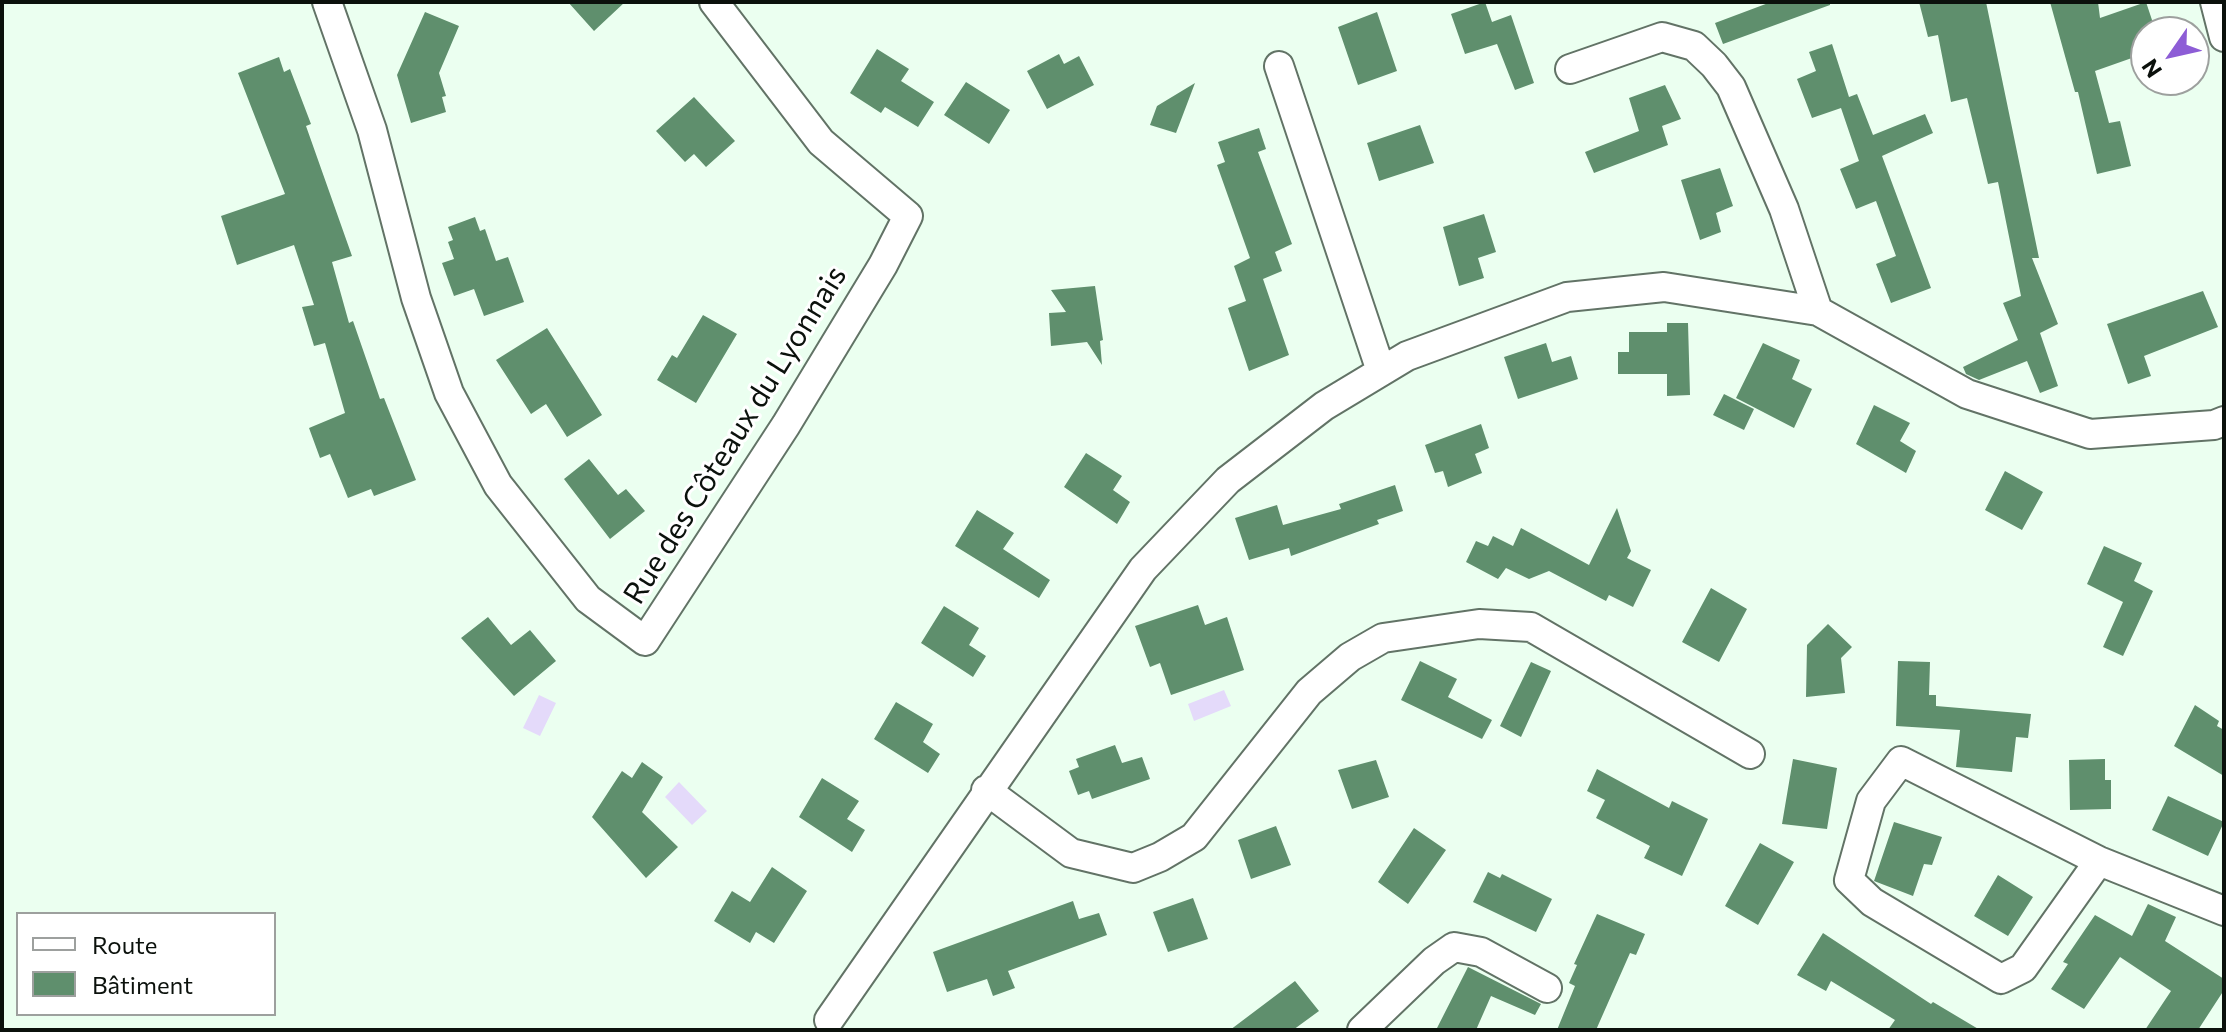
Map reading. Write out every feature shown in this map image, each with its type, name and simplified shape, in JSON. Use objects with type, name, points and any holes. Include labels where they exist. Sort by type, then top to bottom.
[{"type":"street","name":"Rue des Côteaux du Lyonnais","points":[[327,2],[372,130],[416,298],[449,393],[498,485],[588,599],[645,641],[786,425],[883,265],[908,216],[821,142],[714,2]]},
{"type":"street","points":[[2215,2],[2224,37]]},
{"type":"street","points":[[1570,69],[1662,37],[1694,46],[1714,65],[1731,87],[1784,209],[1818,311]]},
{"type":"street","points":[[1279,66],[1381,371]]},
{"type":"street","points":[[829,1020],[986,790],[1143,569],[1228,480],[1324,406],[1407,356],[1567,297],[1664,287],[1818,311],[1967,394],[2090,434],[2214,425],[2224,421]]},
{"type":"street","points":[[986,790],[1071,853],[1133,868],[1160,857],[1194,837],[1309,692],[1350,657],[1383,638],[1479,624],[1531,627],[1750,754]]},
{"type":"street","points":[[2099,861],[2023,968],[2001,979],[1872,902],[1849,880],[1871,801],[1901,761],[2099,861],[2224,911]]},
{"type":"street","points":[[1362,1030],[1434,961],[1454,947],[1481,952],[1547,988]]},
{"type":"shaded area","points":[[1224,690],[1231,706],[1194,721],[1188,704]]},
{"type":"shaded area","points":[[539,695],[556,703],[540,736],[523,728]]},
{"type":"shaded area","points":[[679,782],[707,811],[692,825],[665,797]]},
{"type":"building","points":[[568,2],[625,2],[594,31]]},
{"type":"building","points":[[1485,2],[1492,22],[1511,15],[1534,83],[1515,90],[1497,44],[1465,54],[1451,14]]},
{"type":"building","points":[[1771,2],[1830,2],[1830,5],[1723,44],[1715,23]]},
{"type":"building","points":[[1919,2],[1986,2],[2039,258],[2032,258],[2058,324],[2040,333],[2058,386],[2040,393],[2027,361],[1979,380],[1966,374],[1963,367],[2018,340],[2003,303],[2021,296],[1998,182],[1988,184],[1967,98],[1951,102],[1938,35],[1928,37]]},
{"type":"building","points":[[2050,2],[2098,2],[2100,18],[2146,2],[2151,16],[2130,16],[2130,59],[2095,71],[2109,123],[2120,121],[2131,166],[2097,174],[2078,92],[2075,92]]},
{"type":"building","points":[[425,12],[459,26],[439,73],[446,96],[442,97],[446,112],[411,123],[397,75]]},
{"type":"building","points":[[1377,12],[1397,71],[1358,85],[1338,27]]},
{"type":"building","points":[[1832,44],[1849,97],[1857,94],[1873,135],[1925,114],[1933,133],[1882,156],[1931,288],[1891,303],[1876,264],[1896,256],[1876,201],[1856,209],[1840,169],[1859,161],[1841,108],[1812,118],[1797,79],[1816,71],[1809,52]]},
{"type":"building","points":[[877,49],[909,69],[901,81],[934,102],[918,127],[885,107],[881,113],[850,93]]},
{"type":"building","points":[[1059,54],[1064,64],[1079,56],[1094,85],[1047,109],[1027,71]]},
{"type":"building","points":[[279,57],[284,72],[290,69],[311,124],[306,126],[352,256],[332,262],[349,323],[353,321],[380,399],[384,398],[416,480],[374,496],[371,489],[348,498],[330,454],[320,458],[309,428],[345,413],[325,343],[314,346],[302,307],[314,305],[294,245],[237,265],[221,216],[285,194],[238,73]]},
{"type":"building","points":[[966,82],[1010,110],[989,144],[944,115]]},
{"type":"building","points":[[1195,83],[1176,133],[1150,125],[1157,106]]},
{"type":"building","points":[[1665,85],[1681,119],[1662,126],[1668,145],[1594,173],[1585,152],[1639,131],[1629,98]]},
{"type":"building","points":[[694,97],[735,141],[706,167],[694,154],[685,162],[656,131]]},
{"type":"building","points":[[1420,125],[1434,163],[1379,181],[1367,143]]},
{"type":"building","points":[[1259,128],[1266,149],[1258,152],[1292,244],[1275,252],[1282,271],[1263,279],[1289,355],[1249,371],[1228,308],[1246,301],[1234,266],[1250,258],[1217,165],[1225,162],[1218,142]]},
{"type":"building","points":[[1720,168],[1733,206],[1716,213],[1721,232],[1700,240],[1681,180]]},
{"type":"building","points":[[1484,214],[1496,252],[1478,258],[1484,278],[1459,286],[1443,227]]},
{"type":"building","points":[[475,217],[480,231],[485,229],[496,261],[508,257],[524,302],[484,316],[474,289],[454,296],[442,263],[454,259],[448,242],[453,240],[448,227]]},
{"type":"building","points":[[1095,286],[1103,340],[1100,341],[1102,365],[1087,342],[1051,346],[1049,313],[1066,312],[1051,290]]},
{"type":"building","points":[[2203,291],[2218,327],[2144,356],[2151,376],[2128,384],[2107,324]]},
{"type":"building","points":[[703,315],[737,334],[696,403],[657,380],[672,355],[677,358]]},
{"type":"building","points":[[1667,323],[1688,323],[1690,395],[1667,396],[1667,374],[1618,374],[1618,352],[1629,352],[1629,332],[1667,332]]},
{"type":"building","points":[[547,328],[602,415],[567,437],[546,404],[531,414],[496,360]]},
{"type":"building","points":[[1546,343],[1552,362],[1571,356],[1578,379],[1518,399],[1504,357]]},
{"type":"building","points":[[1763,343],[1800,360],[1792,379],[1812,389],[1794,428],[1736,398]]},
{"type":"building","points":[[1724,394],[1754,409],[1744,430],[1713,415]]},
{"type":"building","points":[[1874,405],[1910,423],[1900,441],[1916,451],[1906,473],[1856,444]]},
{"type":"building","points":[[1481,424],[1489,448],[1475,454],[1482,473],[1448,487],[1443,471],[1435,473],[1425,445]]},
{"type":"building","points":[[1086,453],[1122,476],[1113,490],[1130,502],[1117,524],[1064,487]]},
{"type":"building","points":[[589,459],[618,495],[626,489],[645,511],[610,539],[564,479]]},
{"type":"building","points":[[2005,471],[2043,492],[2022,530],[1985,510]]},
{"type":"building","points":[[1395,485],[1403,511],[1377,520],[1379,524],[1291,556],[1289,548],[1249,560],[1235,518],[1277,505],[1283,525],[1341,509],[1339,504]]},
{"type":"building","points":[[1617,508],[1631,551],[1627,558],[1651,570],[1633,607],[1609,595],[1606,601],[1549,571],[1529,579],[1506,568],[1498,579],[1466,562],[1476,541],[1488,546],[1493,536],[1513,546],[1521,528],[1589,565]]},
{"type":"building","points":[[977,510],[1014,533],[1003,549],[1050,580],[1039,598],[955,546]]},
{"type":"building","points":[[2104,546],[2142,563],[2134,581],[2153,591],[2123,656],[2103,647],[2123,602],[2087,584]]},
{"type":"building","points":[[1711,588],[1747,609],[1719,662],[1682,642]]},
{"type":"building","points":[[1198,605],[1205,625],[1227,617],[1244,670],[1171,695],[1160,663],[1150,667],[1135,626]]},
{"type":"building","points":[[944,606],[979,628],[969,645],[986,656],[973,677],[921,643]]},
{"type":"building","points":[[488,617],[511,645],[530,630],[556,661],[514,696],[461,638]]},
{"type":"building","points":[[1828,624],[1852,647],[1841,658],[1845,693],[1806,697],[1807,645]]},
{"type":"building","points":[[1420,661],[1457,679],[1448,697],[1492,720],[1482,739],[1401,700]]},
{"type":"building","points":[[1898,661],[1930,662],[1929,695],[1936,695],[1936,706],[2031,714],[2028,738],[2016,737],[2012,772],[1956,767],[1960,730],[1896,726]]},
{"type":"building","points":[[1531,662],[1551,671],[1521,737],[1500,726]]},
{"type":"building","points":[[896,702],[933,724],[923,742],[940,754],[928,773],[874,739]]},
{"type":"building","points":[[2195,705],[2219,721],[2217,726],[2224,730],[2224,776],[2174,746]]},
{"type":"building","points":[[1115,745],[1122,763],[1142,757],[1150,779],[1092,799],[1089,791],[1078,795],[1069,771],[1079,767],[1076,759]]},
{"type":"building","points":[[1793,759],[1837,768],[1827,829],[1782,824]]},
{"type":"building","points":[[2105,759],[2105,780],[2111,780],[2111,809],[2070,810],[2069,760]]},
{"type":"building","points":[[1376,760],[1389,797],[1352,809],[1338,770]]},
{"type":"building","points":[[642,762],[663,777],[642,812],[678,847],[646,878],[592,817],[622,771],[632,778]]},
{"type":"building","points":[[1597,769],[1669,808],[1672,801],[1708,819],[1682,876],[1644,858],[1650,846],[1596,818],[1605,800],[1587,791]]},
{"type":"building","points":[[822,778],[859,801],[847,819],[865,830],[852,852],[799,817]]},
{"type":"building","points":[[2168,796],[2224,822],[2208,856],[2152,830]]},
{"type":"building","points":[[1894,822],[1942,837],[1932,865],[1924,864],[1913,896],[1874,881]]},
{"type":"building","points":[[1276,826],[1291,865],[1251,879],[1238,840]]},
{"type":"building","points":[[1414,828],[1446,850],[1408,904],[1378,882]]},
{"type":"building","points":[[1760,843],[1794,862],[1758,925],[1725,906]]},
{"type":"building","points":[[772,867],[807,891],[774,943],[756,932],[750,943],[714,921],[732,891],[750,902]]},
{"type":"building","points":[[1488,872],[1500,878],[1502,874],[1552,899],[1536,932],[1473,902]]},
{"type":"building","points":[[1998,875],[2033,897],[2008,936],[1974,916]]},
{"type":"building","points":[[1193,898],[1208,939],[1168,952],[1153,912]]},
{"type":"building","points":[[1073,901],[1079,919],[1099,913],[1107,935],[1008,971],[1015,988],[993,996],[987,979],[947,992],[933,952]]},
{"type":"building","points":[[2148,904],[2176,917],[2165,941],[2224,979],[2224,990],[2198,1030],[2145,1030],[2171,991],[2120,957],[2084,1009],[2051,989],[2068,964],[2063,962],[2095,915],[2132,936]]},
{"type":"building","points":[[1597,914],[1645,934],[1636,955],[1630,953],[1596,1030],[1557,1030],[1575,986],[1569,983],[1577,965],[1574,964]]},
{"type":"building","points":[[1823,933],[1931,1004],[1933,1002],[1980,1030],[1888,1030],[1895,1020],[1831,981],[1826,991],[1797,975]]},
{"type":"building","points":[[1468,967],[1541,1004],[1535,1015],[1491,996],[1476,1030],[1436,1030]]},
{"type":"building","points":[[1295,981],[1319,1011],[1293,1030],[1230,1030]]}]
